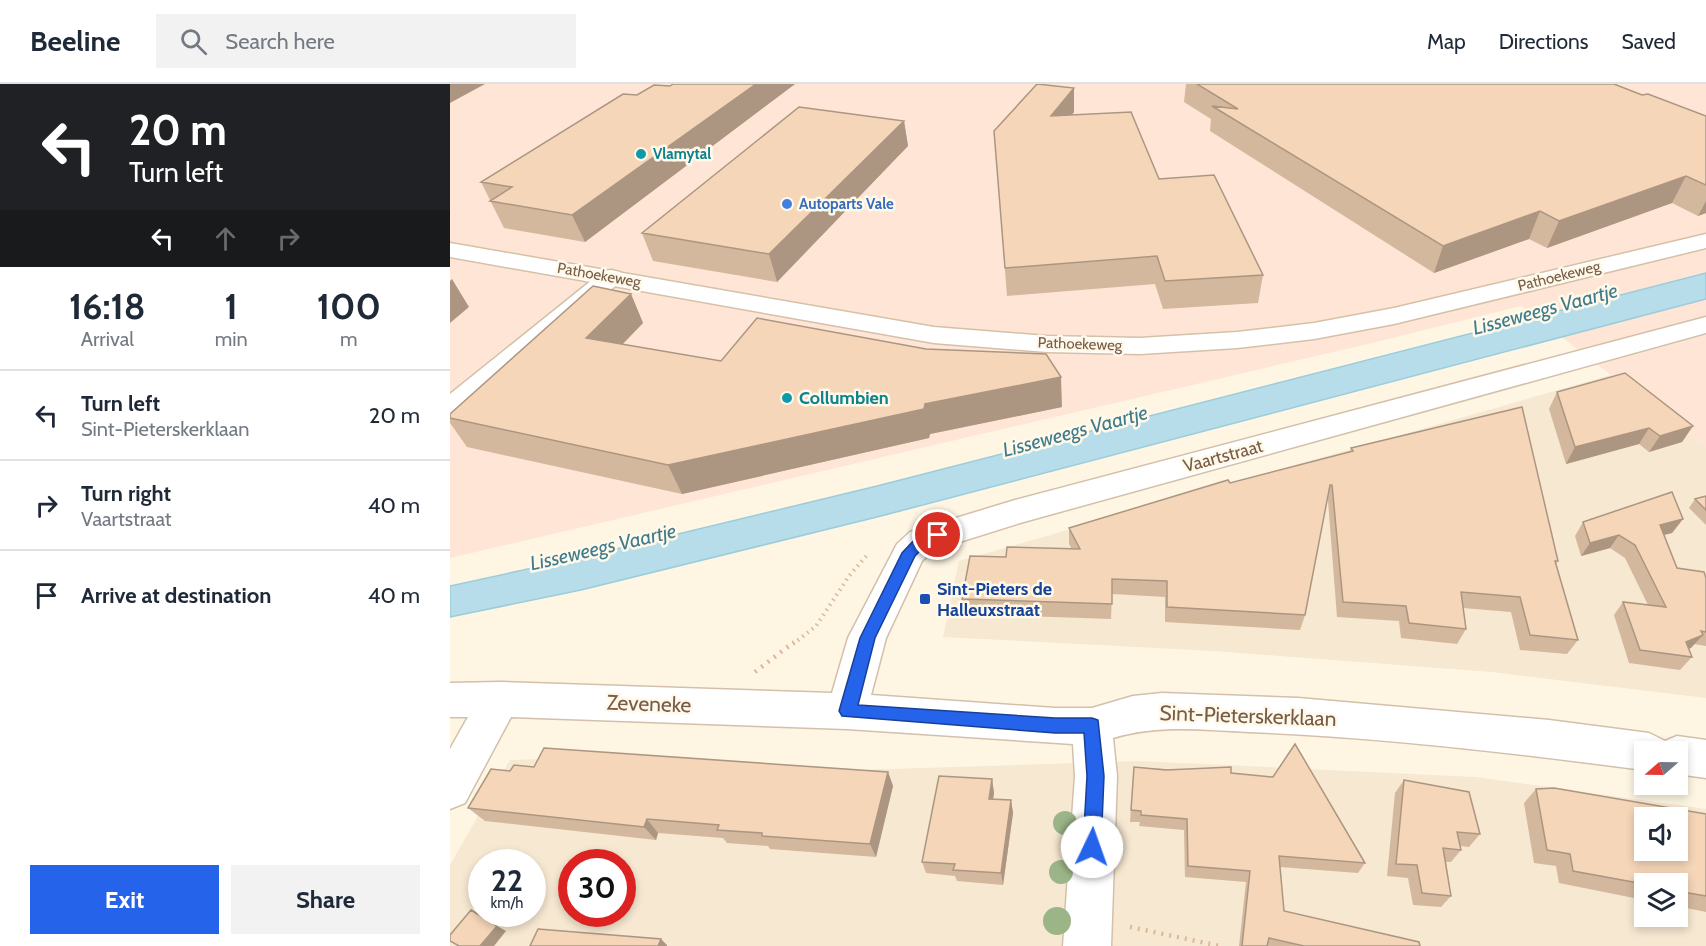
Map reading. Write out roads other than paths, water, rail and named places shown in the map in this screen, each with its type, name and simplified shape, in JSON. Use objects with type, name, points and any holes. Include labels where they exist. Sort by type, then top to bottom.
[{"type":"street","name":"Pathoekeweg","points":[[450,250],[934,335],[1047,344],[1140,346],[1237,340],[1314,331],[1394,316],[1706,241]]},
{"type":"street","points":[[450,409],[611,277]]},
{"type":"street","name":"Vaartstraat","points":[[848,711],[867,638],[909,553],[922,541],[1015,512],[1706,325]]},
{"type":"street","points":[[450,789],[500,699]]},
{"type":"street","name":"Zeveneke","points":[[450,700],[500,699],[848,711]]},
{"type":"street","name":"Sint-Pieterskerklaan","points":[[848,711],[1055,726],[1092,726],[1133,714],[1162,711],[1298,716],[1549,739],[1634,750]]},
{"type":"street","points":[[1088,932],[1096,776],[1092,726]]},
{"type":"street","points":[[1688,757],[1706,759]]},
{"type":"water","points":[[1706,273],[1706,299],[881,516],[581,590],[450,617],[450,586],[583,557],[877,486]]},
{"type":"place","name":"Vlamytal","points":[[641,154]]},
{"type":"place","name":"Autoparts Vale","points":[[787,204]]},
{"type":"place","name":"Collumbien","points":[[787,398]]},
{"type":"place","name":"Sint-Pieters de Halleuxstraat","points":[[925,599]]},
{"type":"water label","name":"Lisseweegs Vaartje","points":[[1545,309]]},
{"type":"water label","name":"Lisseweegs Vaartje","points":[[1075,431]]},
{"type":"water label","name":"Lisseweegs Vaartje","points":[[603,547]]}]
